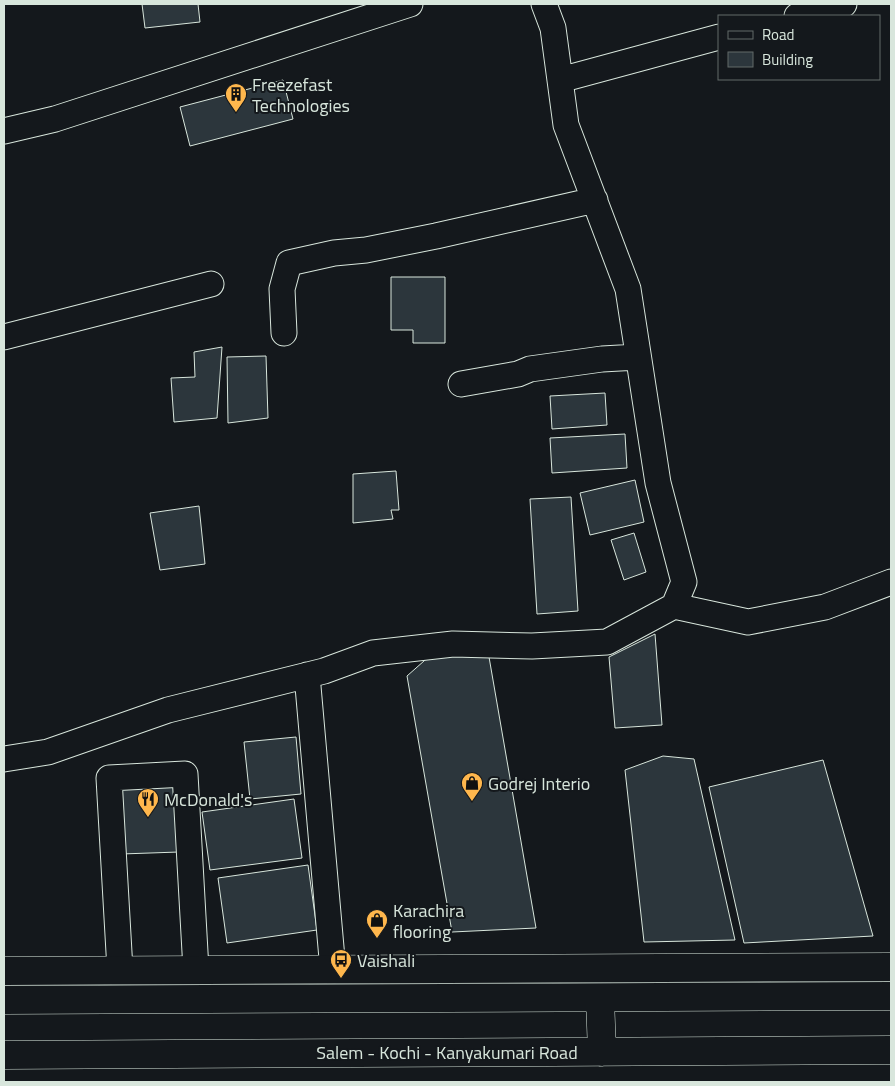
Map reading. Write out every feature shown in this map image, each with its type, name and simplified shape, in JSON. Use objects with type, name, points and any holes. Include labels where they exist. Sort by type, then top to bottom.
[{"type":"main road","points":[[4,971],[891,966]]},
{"type":"main road","points":[[4,1000],[891,996]]},
{"type":"main road","points":[[600,998],[602,1052]]},
{"type":"main road","name":"Salem - Kochi - Kanyakumari Road","points":[[4,1055],[891,1050]]},
{"type":"street","points":[[4,131],[55,119],[410,4]]},
{"type":"street","points":[[4,759],[48,752],[168,710],[307,674],[373,653],[453,644],[532,646],[607,642],[674,606],[684,582],[658,483],[628,289],[566,125],[553,28],[544,4]]},
{"type":"street","points":[[801,15],[844,4]]},
{"type":"street","points":[[560,80],[718,37]]},
{"type":"street","points":[[284,334],[282,289],[289,263],[334,253],[366,250],[436,236],[594,200]]},
{"type":"street","points":[[4,337],[211,284]]},
{"type":"street","points":[[461,384],[518,374],[530,369],[602,359],[638,357]]},
{"type":"street","points":[[674,606],[748,622],[825,607],[891,582]]},
{"type":"street","points":[[307,674],[333,970]]},
{"type":"street","points":[[120,970],[109,778],[185,774],[196,970]]},
{"type":"building","points":[[142,4],[198,4],[200,22],[145,28]]},
{"type":"building","name":"Freezefast Technologies","points":[[283,80],[293,119],[190,146],[180,107]]},
{"type":"building","points":[[391,277],[445,277],[445,343],[413,343],[413,330],[391,330]]},
{"type":"building","points":[[222,347],[217,418],[174,422],[171,378],[195,377],[194,352]]},
{"type":"building","points":[[266,356],[268,418],[228,423],[227,357]]},
{"type":"building","points":[[605,393],[607,425],[552,429],[550,396]]},
{"type":"building","points":[[625,434],[627,468],[552,473],[550,438]]},
{"type":"building","points":[[396,471],[399,510],[391,510],[393,519],[353,523],[353,474]]},
{"type":"building","points":[[635,480],[644,522],[590,535],[580,493]]},
{"type":"building","points":[[571,497],[578,611],[537,614],[530,499]]},
{"type":"building","points":[[199,506],[205,564],[160,570],[150,513]]},
{"type":"building","points":[[634,533],[646,572],[624,580],[611,540]]},
{"type":"building","points":[[655,634],[662,725],[615,728],[609,657]]},
{"type":"building","name":"Godrej Interio","points":[[433,653],[489,657],[536,928],[452,932],[407,676]]},
{"type":"building","points":[[296,737],[301,794],[250,799],[244,742]]},
{"type":"building","points":[[663,756],[694,759],[735,940],[644,942],[625,770]]},
{"type":"building","points":[[823,760],[873,936],[744,943],[709,787]]},
{"type":"building","name":"McDonald's","points":[[176,782],[179,852],[121,854],[118,784]]},
{"type":"building","points":[[294,799],[302,858],[210,870],[202,812]]},
{"type":"building","points":[[308,865],[317,930],[227,943],[218,878]]},
{"type":"place","name":"Freezefast Technologies","points":[[236,113]]},
{"type":"place","name":"Godrej Interio","points":[[472,802]]},
{"type":"place","name":"McDonald's","points":[[148,818]]},
{"type":"place","name":"Karachira flooring","points":[[377,939]]},
{"type":"place","name":"Vaishali","points":[[341,979]]}]
